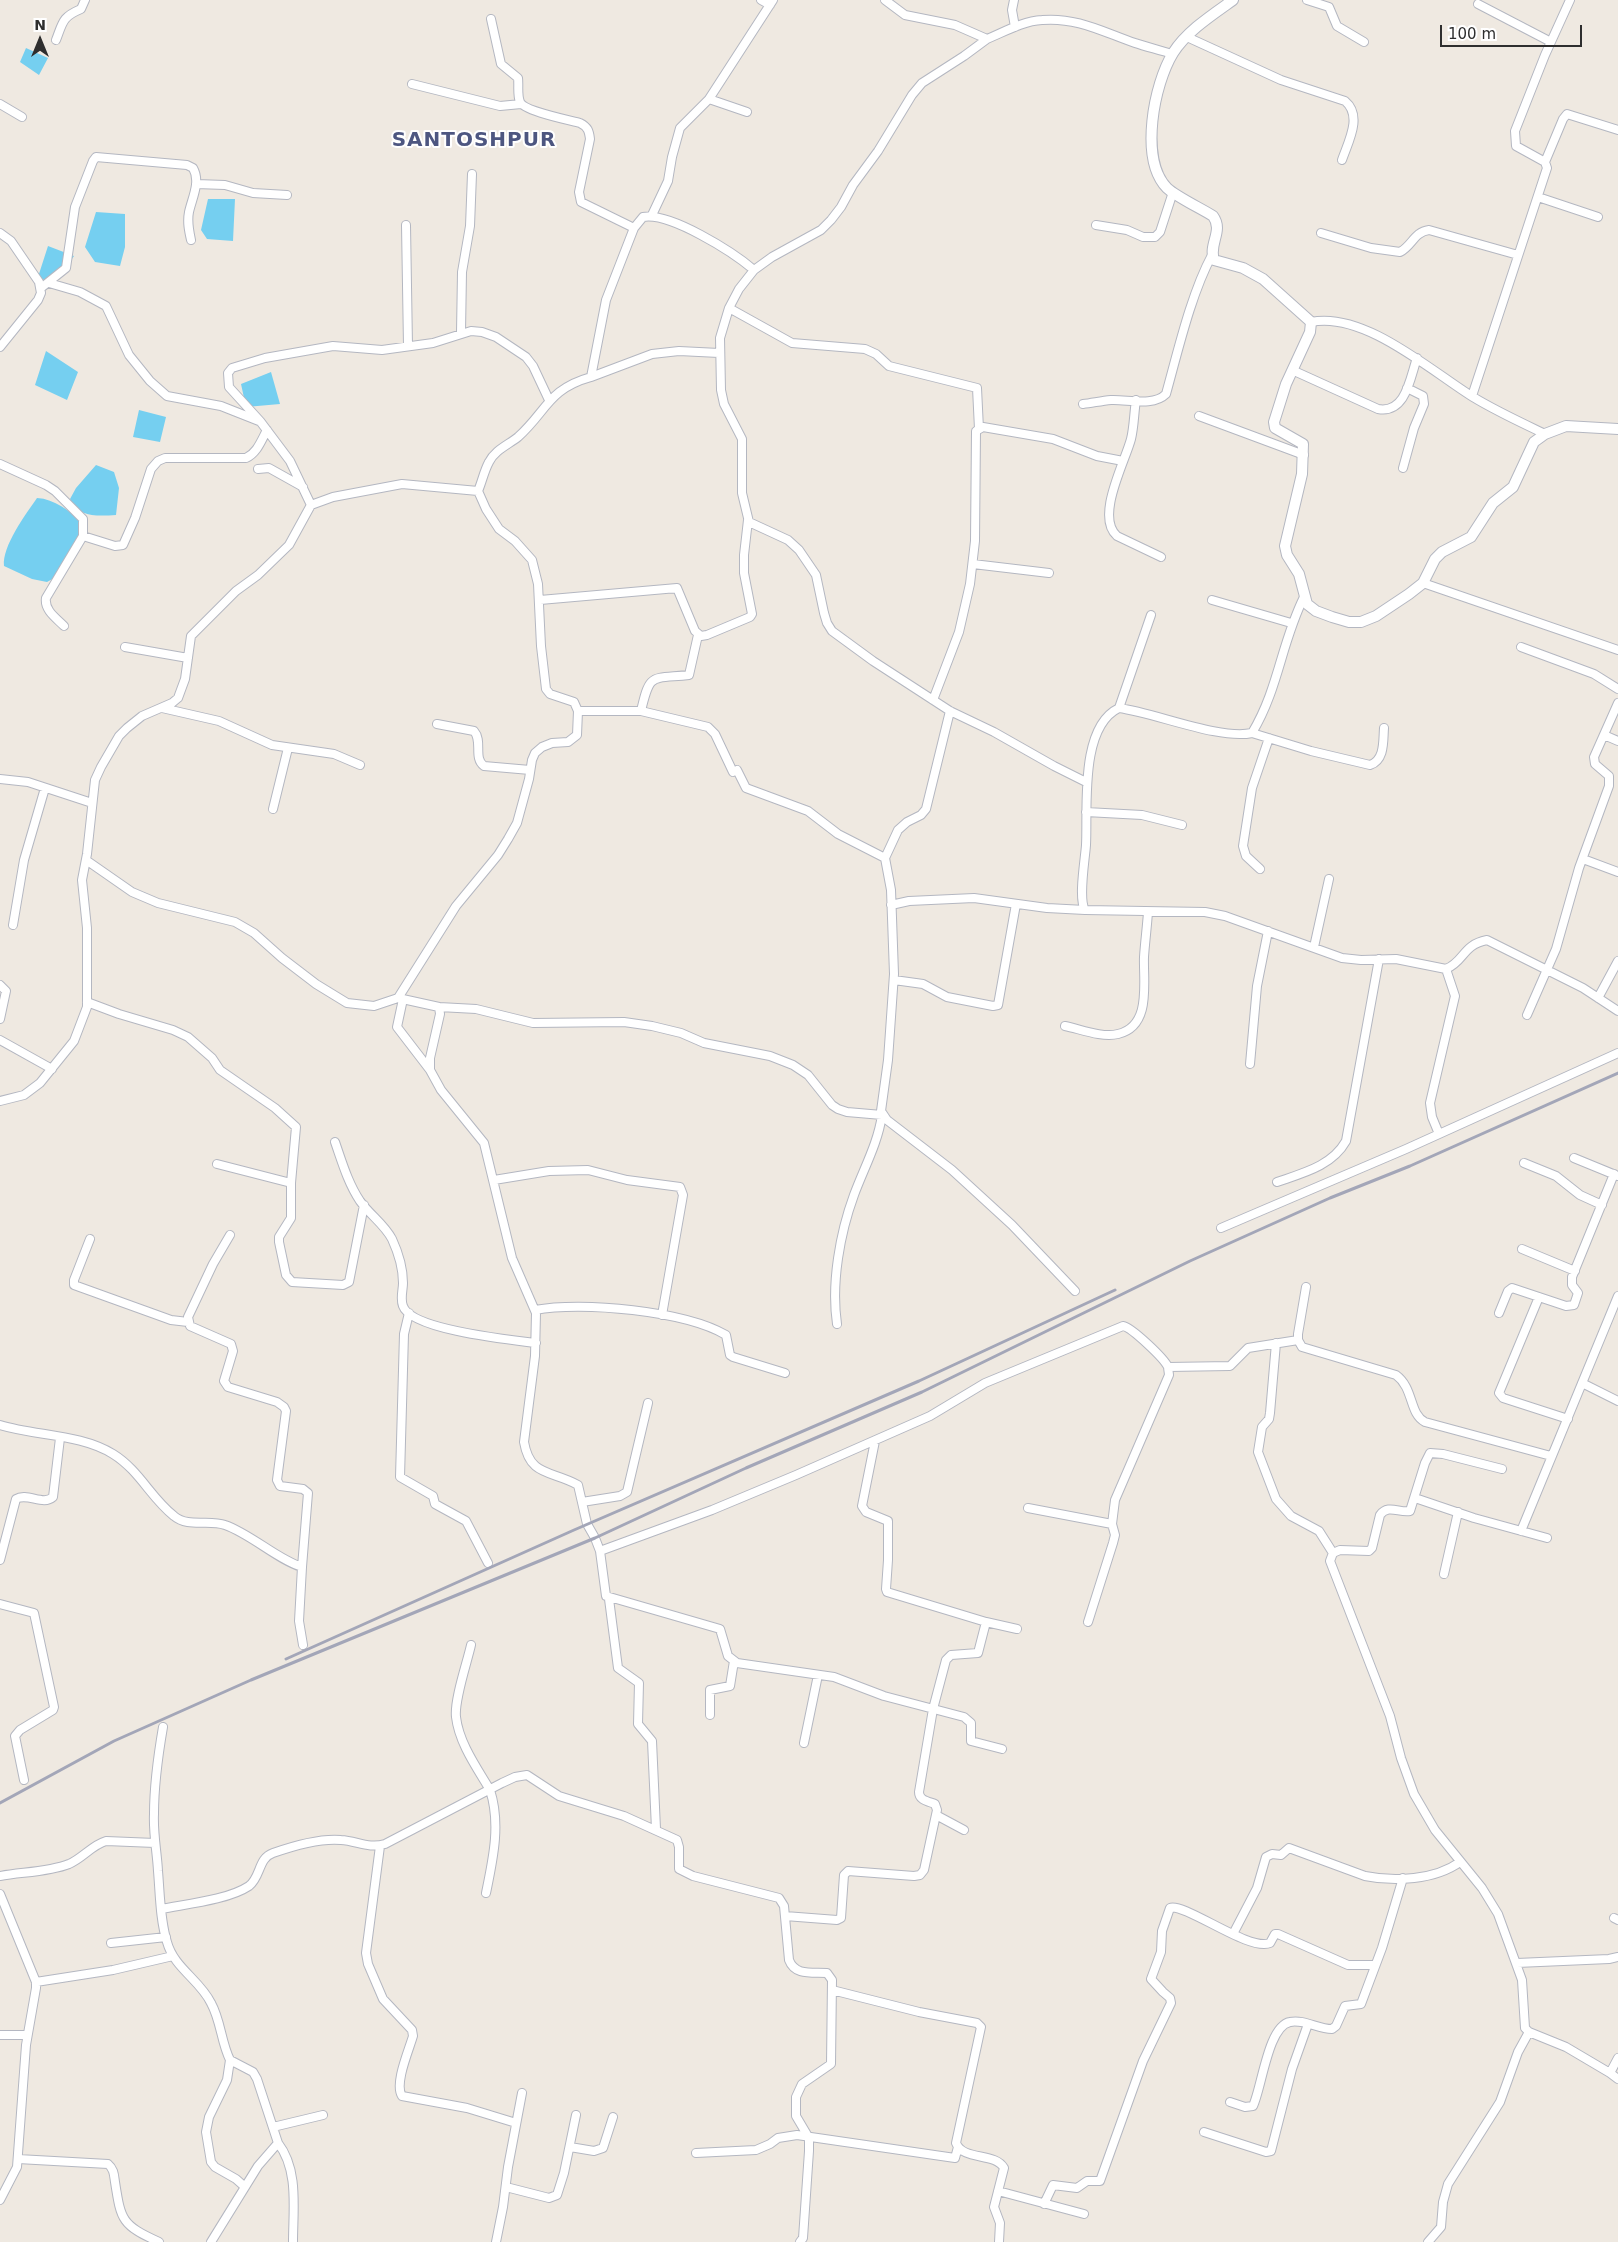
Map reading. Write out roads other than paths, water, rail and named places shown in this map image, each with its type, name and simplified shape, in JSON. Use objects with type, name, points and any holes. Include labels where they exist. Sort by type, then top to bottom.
[{"type":"street","points":[[56,40],[66,15],[82,9],[85,0]]},
{"type":"street","points":[[652,215],[668,182],[672,157],[680,128],[709,99],[771,2],[761,0]]},
{"type":"street","points":[[885,0],[905,15],[955,25],[986,38]]},
{"type":"street","points":[[1014,0],[1012,10],[1015,27]]},
{"type":"street","points":[[1082,404],[1109,400],[1151,401],[1163,398],[1166,394],[1178,350],[1202,278],[1212,255],[1218,231],[1213,216],[1167,188],[1155,166],[1152,110],[1172,54],[1186,37],[1233,0]]},
{"type":"street","points":[[1307,0],[1329,7],[1337,26],[1364,42]]},
{"type":"street","points":[[1545,162],[1520,149],[1515,142],[1514,136],[1551,42],[1570,0]]},
{"type":"street","points":[[1478,4],[1551,42]]},
{"type":"street","points":[[491,19],[501,64],[518,78],[521,104]]},
{"type":"street","points":[[702,635],[750,617],[752,614],[744,573],[748,520],[742,493],[742,439],[724,404],[719,353],[720,338],[729,308],[754,270],[772,257],[821,230],[841,207],[853,185],[878,152],[912,95],[922,83],[964,56],[986,38],[1041,20],[1070,20],[1095,26],[1135,43],[1172,54]]},
{"type":"street","points":[[1186,37],[1281,80],[1345,101],[1351,107],[1354,124],[1342,160]]},
{"type":"street","points":[[412,84],[500,106],[521,104],[586,126],[590,131],[590,139],[579,199],[589,206],[634,228]]},
{"type":"street","points":[[709,99],[747,112]]},
{"type":"street","points":[[0,104],[22,117]]},
{"type":"street","points":[[1472,396],[1538,197],[1547,168],[1545,162],[1563,119],[1567,114],[1618,130]]},
{"type":"street","points":[[41,288],[66,268],[75,207],[94,158],[193,168],[196,172],[196,184],[189,213],[191,240]]},
{"type":"street","points":[[461,332],[462,272],[470,226],[472,174]]},
{"type":"street","points":[[196,184],[225,185],[253,193],[287,195]]},
{"type":"street","points":[[1096,225],[1120,228],[1143,236],[1155,236],[1160,232],[1173,192]]},
{"type":"street","points":[[1538,197],[1598,216]]},
{"type":"street","points":[[591,377],[606,300],[634,228],[643,216],[652,215],[666,218],[726,248],[754,270]]},
{"type":"street","points":[[406,225],[408,346]]},
{"type":"street","points":[[1321,233],[1371,248],[1400,252],[1404,250],[1418,233],[1429,230],[1518,255]]},
{"type":"street","points":[[0,232],[11,241],[39,282],[41,288],[38,300],[0,347]]},
{"type":"street","points":[[1212,255],[1214,260],[1218,262],[1243,268],[1263,279],[1311,322]]},
{"type":"street","points":[[49,283],[80,292],[106,306],[129,355],[150,381],[167,396],[222,406],[260,421]]},
{"type":"street","points":[[729,308],[792,343],[865,349],[876,354],[889,366],[978,388],[979,429],[976,435],[977,479],[973,564],[960,632],[933,700]]},
{"type":"street","points":[[1311,322],[1322,320],[1354,325],[1416,358],[1500,413],[1545,434]]},
{"type":"street","points":[[1311,322],[1310,332],[1292,370],[1274,422],[1275,428],[1303,444],[1302,474],[1285,546],[1287,555],[1299,574],[1306,604],[1316,611],[1349,622],[1361,622],[1376,616],[1423,583],[1435,559],[1442,552],[1471,537],[1492,503],[1513,487],[1534,442],[1545,434],[1566,426],[1618,429]]},
{"type":"street","points":[[311,505],[290,461],[260,421],[229,387],[228,373],[232,368],[265,358],[333,346],[372,350],[433,343],[461,332],[482,332],[496,337],[526,358],[533,366],[551,398]]},
{"type":"street","points":[[656,1829],[652,1741],[638,1724],[640,1684],[618,1668],[609,1598],[603,1589],[600,1551],[587,1524],[578,1484],[536,1467],[526,1455],[525,1434],[536,1343],[535,1310],[512,1258],[497,1180],[484,1143],[441,1090],[430,1070],[397,1026],[400,998],[456,906],[498,855],[517,823],[532,760],[542,747],[552,743],[568,742],[577,735],[578,711],[574,702],[550,694],[546,689],[541,646],[540,600],[532,560],[515,541],[499,529],[486,509],[478,491],[489,462],[494,454],[523,432],[551,398],[573,382],[652,354],[678,351],[719,353]]},
{"type":"street","points":[[1292,370],[1378,409],[1385,410],[1397,406],[1407,388],[1416,358]]},
{"type":"street","points":[[1403,468],[1414,428],[1424,404],[1423,396],[1407,388]]},
{"type":"street","points":[[1136,400],[1131,440],[1110,505],[1112,532],[1160,557]]},
{"type":"street","points":[[1199,416],[1304,454]]},
{"type":"street","points":[[979,429],[983,427],[1053,439],[1096,456],[1123,462]]},
{"type":"street","points":[[83,536],[115,546],[123,545],[151,469],[158,461],[165,458],[246,458],[256,450],[267,430]]},
{"type":"street","points":[[0,464],[55,491],[83,519],[83,536],[46,598],[45,604],[48,609],[64,626]]},
{"type":"street","points":[[258,469],[269,468],[303,487]]},
{"type":"street","points":[[0,1100],[24,1095],[40,1082],[74,1041],[80,1027],[87,1002],[87,928],[82,880],[95,780],[119,736],[142,716],[162,708],[178,698],[185,679],[190,640],[194,632],[236,591],[258,575],[289,545],[311,505],[333,497],[402,484],[478,491]]},
{"type":"street","points":[[748,520],[788,540],[799,550],[816,576],[825,618],[832,631],[873,662],[950,711],[994,732],[1086,782]]},
{"type":"street","points":[[973,564],[1050,573]]},
{"type":"street","points":[[1423,583],[1618,650]]},
{"type":"street","points":[[540,600],[677,588],[702,635],[689,675],[654,679],[648,684],[641,711]]},
{"type":"street","points":[[1252,733],[1265,712],[1274,690],[1291,623],[1304,597]]},
{"type":"street","points":[[1212,600],[1291,623]]},
{"type":"street","points":[[1119,708],[1151,615]]},
{"type":"street","points":[[1521,646],[1594,674],[1618,689]]},
{"type":"street","points":[[125,647],[188,658]]},
{"type":"street","points":[[1527,1015],[1556,948],[1583,859],[1609,786],[1608,776],[1595,764],[1594,757],[1618,703]]},
{"type":"street","points":[[162,708],[219,721],[272,745],[334,754],[360,765]]},
{"type":"street","points":[[1085,910],[1082,900],[1086,841],[1086,782],[1098,731],[1104,719],[1111,712],[1119,708],[1237,735],[1252,733],[1311,751],[1370,765],[1375,763],[1381,755],[1384,728]]},
{"type":"street","points":[[578,711],[641,711],[708,727],[715,734],[746,788],[808,811],[838,834],[885,858]]},
{"type":"street","points":[[837,1324],[835,1308],[841,1233],[880,1133],[881,1107],[888,1060],[894,980],[891,890],[885,858],[898,830],[907,822],[921,816],[926,809],[950,711]]},
{"type":"street","points":[[436,724],[474,731],[479,760],[484,766],[530,770]]},
{"type":"street","points":[[1604,735],[1618,741]]},
{"type":"street","points":[[1260,869],[1246,856],[1243,846],[1252,788],[1269,738]]},
{"type":"street","points":[[273,809],[288,748]]},
{"type":"street","points":[[0,779],[28,782],[92,803]]},
{"type":"street","points":[[13,925],[24,860],[45,788]]},
{"type":"street","points":[[1086,812],[1142,815],[1182,825]]},
{"type":"street","points":[[1583,859],[1618,872]]},
{"type":"street","points":[[86,860],[132,892],[158,903],[235,922],[254,933],[316,984],[347,1003],[374,1006],[400,998],[439,1007],[476,1009],[533,1023],[608,1022],[652,1026],[704,1043],[770,1056],[793,1065],[808,1075],[832,1105],[838,1109],[847,1112],[882,1115],[952,1170],[1012,1225],[1075,1291]]},
{"type":"street","points":[[1314,947],[1329,879]]},
{"type":"street","points":[[891,905],[909,901],[974,898],[1085,910],[1205,912],[1225,916],[1342,958],[1362,960],[1396,959],[1446,969],[1453,966],[1470,946],[1487,940],[1598,998],[1618,1011]]},
{"type":"street","points":[[894,980],[929,986],[939,994],[957,1000],[993,1006],[998,1004],[1016,904]]},
{"type":"street","points":[[1065,1026],[1101,1034],[1120,1034],[1130,1028],[1140,1014],[1144,1000],[1144,958],[1148,912]]},
{"type":"street","points":[[1250,1064],[1257,986],[1268,931]]},
{"type":"street","points":[[1277,1182],[1324,1164],[1340,1151],[1346,1141],[1379,959]]},
{"type":"street","points":[[1598,998],[1618,961]]},
{"type":"street","points":[[1439,1134],[1432,1117],[1430,1103],[1455,996],[1446,969]]},
{"type":"street","points":[[0,985],[6,991],[0,1019]]},
{"type":"street","points":[[87,1002],[119,1014],[173,1030],[188,1037],[202,1048],[220,1070],[275,1108],[296,1127],[291,1183],[291,1218],[279,1237],[286,1275],[292,1282],[343,1285],[349,1282],[364,1205]]},
{"type":"street","points":[[430,1070],[430,1058],[440,1014],[439,1007]]},
{"type":"street","points":[[0,1040],[52,1068]]},
{"type":"street","points":[[1221,1228],[1439,1134],[1618,1053]]},
{"type":"street","points":[[335,1142],[347,1177],[364,1205],[384,1226],[396,1249],[403,1283],[402,1304],[409,1313],[437,1326],[470,1335],[536,1343]]},
{"type":"street","points":[[1499,1313],[1509,1288],[1566,1306],[1574,1305],[1578,1293],[1572,1285],[1575,1271],[1616,1175],[1574,1158]]},
{"type":"street","points":[[1524,1163],[1556,1176],[1580,1195],[1602,1205]]},
{"type":"street","points":[[217,1164],[291,1183]]},
{"type":"street","points":[[497,1180],[549,1171],[588,1170],[627,1180],[680,1187],[683,1195],[662,1315]]},
{"type":"street","points":[[230,1235],[213,1264],[188,1317],[188,1322],[190,1326],[231,1344],[233,1351],[224,1381],[228,1387],[277,1402],[286,1411],[277,1480],[280,1486],[303,1489],[308,1494],[300,1621],[303,1645]]},
{"type":"street","points":[[90,1239],[74,1280],[74,1285],[172,1320],[188,1322]]},
{"type":"street","points":[[1522,1249],[1575,1271]]},
{"type":"street","points":[[1306,1287],[1298,1340],[1302,1347],[1396,1375],[1406,1385],[1419,1418],[1426,1422],[1551,1456]]},
{"type":"street","points":[[1521,1531],[1618,1296]]},
{"type":"street","points":[[1539,1297],[1499,1392],[1503,1398],[1568,1419]]},
{"type":"street","points":[[535,1310],[558,1306],[606,1308],[662,1315],[721,1332],[726,1335],[730,1355],[733,1357],[786,1374]]},
{"type":"street","points":[[409,1313],[404,1334],[400,1477],[433,1496],[435,1504],[466,1521],[488,1563]]},
{"type":"street","points":[[600,1551],[712,1510],[875,1441],[930,1416],[985,1383],[1119,1326],[1127,1326],[1168,1367],[1169,1375],[1115,1500],[1112,1524],[1115,1535],[1088,1622]]},
{"type":"street","points":[[1168,1367],[1230,1366],[1248,1348],[1298,1340]]},
{"type":"street","points":[[1276,1343],[1270,1413],[1269,1419],[1262,1427],[1258,1452],[1276,1499],[1291,1516],[1319,1531],[1333,1553]]},
{"type":"street","points":[[1582,1383],[1618,1401]]},
{"type":"street","points":[[582,1502],[620,1496],[627,1492],[648,1403]]},
{"type":"street","points":[[0,1426],[21,1432],[93,1445],[113,1454],[127,1464],[166,1509],[180,1520],[224,1524],[302,1567]]},
{"type":"street","points":[[0,1560],[16,1499],[22,1497],[46,1500],[52,1497],[60,1438]]},
{"type":"street","points":[[875,1441],[862,1506],[866,1512],[888,1521],[886,1589],[888,1592],[986,1622],[1017,1629]]},
{"type":"street","points":[[1502,1469],[1443,1454],[1430,1453],[1410,1511],[1388,1509],[1384,1511],[1380,1515],[1372,1548],[1369,1551],[1340,1550],[1333,1553],[1330,1561],[1390,1716],[1401,1758],[1414,1794],[1435,1830],[1482,1888],[1498,1914],[1522,1980],[1525,2028],[1529,2032],[1566,2047],[1618,2079]]},
{"type":"street","points":[[1415,1498],[1547,1538]]},
{"type":"street","points":[[1028,1508],[1112,1524]]},
{"type":"street","points":[[1444,1574],[1458,1512]]},
{"type":"street","points":[[609,1598],[720,1629],[728,1656],[734,1662],[750,1666],[834,1677],[884,1696],[964,1717],[971,1723],[972,1741],[1002,1749]]},
{"type":"street","points":[[0,1604],[34,1613],[54,1707],[53,1710],[14,1736],[24,1780]]},
{"type":"street","points":[[785,1916],[838,1920],[841,1918],[844,1875],[848,1871],[920,1875],[924,1870],[937,1807],[919,1796],[933,1709],[946,1660],[951,1654],[978,1653],[986,1622]]},
{"type":"street","points":[[471,1645],[457,1704],[456,1718],[463,1742],[490,1790],[494,1811],[496,1832],[494,1854],[486,1893]]},
{"type":"street","points":[[710,1715],[710,1690],[730,1686],[734,1662]]},
{"type":"street","points":[[804,1743],[818,1675]]},
{"type":"street","points":[[163,1727],[156,1770],[154,1814],[161,1909],[166,1937],[173,1956],[183,1970],[198,1983],[211,2002],[230,2060],[228,2080],[209,2117],[206,2132],[211,2162],[215,2167],[236,2179],[245,2187]]},
{"type":"street","points":[[161,1909],[226,1896],[244,1889],[255,1881],[264,1859],[274,1853],[309,1843],[337,1840],[366,1846],[380,1846],[516,1777],[527,1776],[559,1796],[624,1816],[656,1829],[677,1840],[679,1847],[679,1869],[681,1871],[693,1876],[773,1895],[783,1901],[789,1960],[792,1967],[800,1971],[827,1972],[832,1980],[831,2064],[802,2084],[796,2097],[796,2116],[809,2138],[803,2238],[800,2242]]},
{"type":"street","points":[[936,1815],[964,1830]]},
{"type":"street","points":[[0,1876],[62,1866],[77,1860],[100,1843],[106,1841],[155,1843]]},
{"type":"street","points":[[380,1846],[366,1953],[368,1964],[383,1999],[412,2030],[414,2036],[399,2084],[399,2092],[402,2096],[467,2108],[516,2123]]},
{"type":"street","points":[[1233,1934],[1256,1888],[1265,1860],[1269,1855],[1281,1855],[1292,1848],[1365,1876],[1378,1879],[1403,1878],[1443,1872],[1460,1862]]},
{"type":"street","points":[[1230,2102],[1253,2106],[1278,2028],[1289,2022],[1308,2024],[1329,2030],[1335,2028],[1345,2006],[1361,2004],[1403,1878]]},
{"type":"street","points":[[0,1894],[36,1982],[27,2035],[18,2167],[0,2200]]},
{"type":"street","points":[[1044,2204],[1053,2185],[1077,2188],[1088,2181],[1100,2181],[1143,2061],[1171,2003],[1170,1998],[1152,1979],[1161,1952],[1162,1931],[1170,1908],[1180,1907],[1233,1934],[1267,1944],[1275,1934],[1278,1934],[1348,1965],[1375,1965]]},
{"type":"street","points":[[111,1943],[166,1937]]},
{"type":"street","points":[[36,1982],[113,1970],[173,1956]]},
{"type":"street","points":[[1517,1963],[1618,1957]]},
{"type":"street","points":[[696,2153],[756,2150],[788,2135],[955,2158],[958,2147],[956,2139],[981,2030],[980,2025],[832,1990]]},
{"type":"street","points":[[1204,2132],[1266,2152],[1271,2151],[1292,2069],[1308,2024]]},
{"type":"street","points":[[1428,2242],[1441,2227],[1442,2202],[1448,2184],[1500,2102],[1518,2052],[1529,2032]]},
{"type":"street","points":[[0,2035],[27,2035]]},
{"type":"street","points":[[1610,2073],[1618,2058]]},
{"type":"street","points":[[230,2060],[253,2072],[278,2142],[288,2158],[293,2191],[294,2242]]},
{"type":"street","points":[[496,2242],[522,2092]]},
{"type":"street","points":[[274,2127],[323,2114]]},
{"type":"street","points":[[506,2187],[553,2198],[561,2185],[576,2115]]},
{"type":"street","points":[[570,2147],[594,2151],[603,2148],[614,2117]]},
{"type":"street","points":[[211,2242],[258,2166],[278,2142]]},
{"type":"street","points":[[958,2147],[1003,2165],[1004,2173],[994,2207],[1000,2223],[999,2242]]},
{"type":"street","points":[[18,2159],[108,2164],[113,2169],[119,2207],[124,2220],[139,2233],[159,2242]]},
{"type":"street","points":[[998,2191],[1084,2214]]},
{"type":"water","points":[[26,48],[48,58],[39,75],[20,62]]},
{"type":"water","points":[[208,199],[235,199],[233,241],[207,239],[201,230]]},
{"type":"water","points":[[96,212],[125,214],[125,247],[120,266],[95,262],[85,247]]},
{"type":"water","points":[[48,246],[74,256],[54,285],[38,277]]},
{"type":"water","points":[[46,351],[78,372],[67,400],[35,385]]},
{"type":"water","points":[[271,372],[280,404],[246,407],[241,384]]},
{"type":"water","points":[[139,410],[166,417],[160,442],[133,437]]},
{"type":"water","points":[[96,465],[114,472],[119,488],[116,515],[83,513],[78,510],[70,499],[76,488]]},
{"type":"water","points":[[37,498],[56,503],[82,522],[80,537],[56,577],[47,582],[32,579],[4,566],[4,558],[11,540]]},
{"type":"railway","points":[[0,1803],[114,1741],[251,1680],[595,1538],[746,1468],[922,1392],[1190,1261],[1618,1073]]},
{"type":"railway","points":[[286,1659],[574,1530],[919,1381],[1115,1290]]},
{"type":"district","name":"SANTOSHPUR","points":[[474,141]]}]
